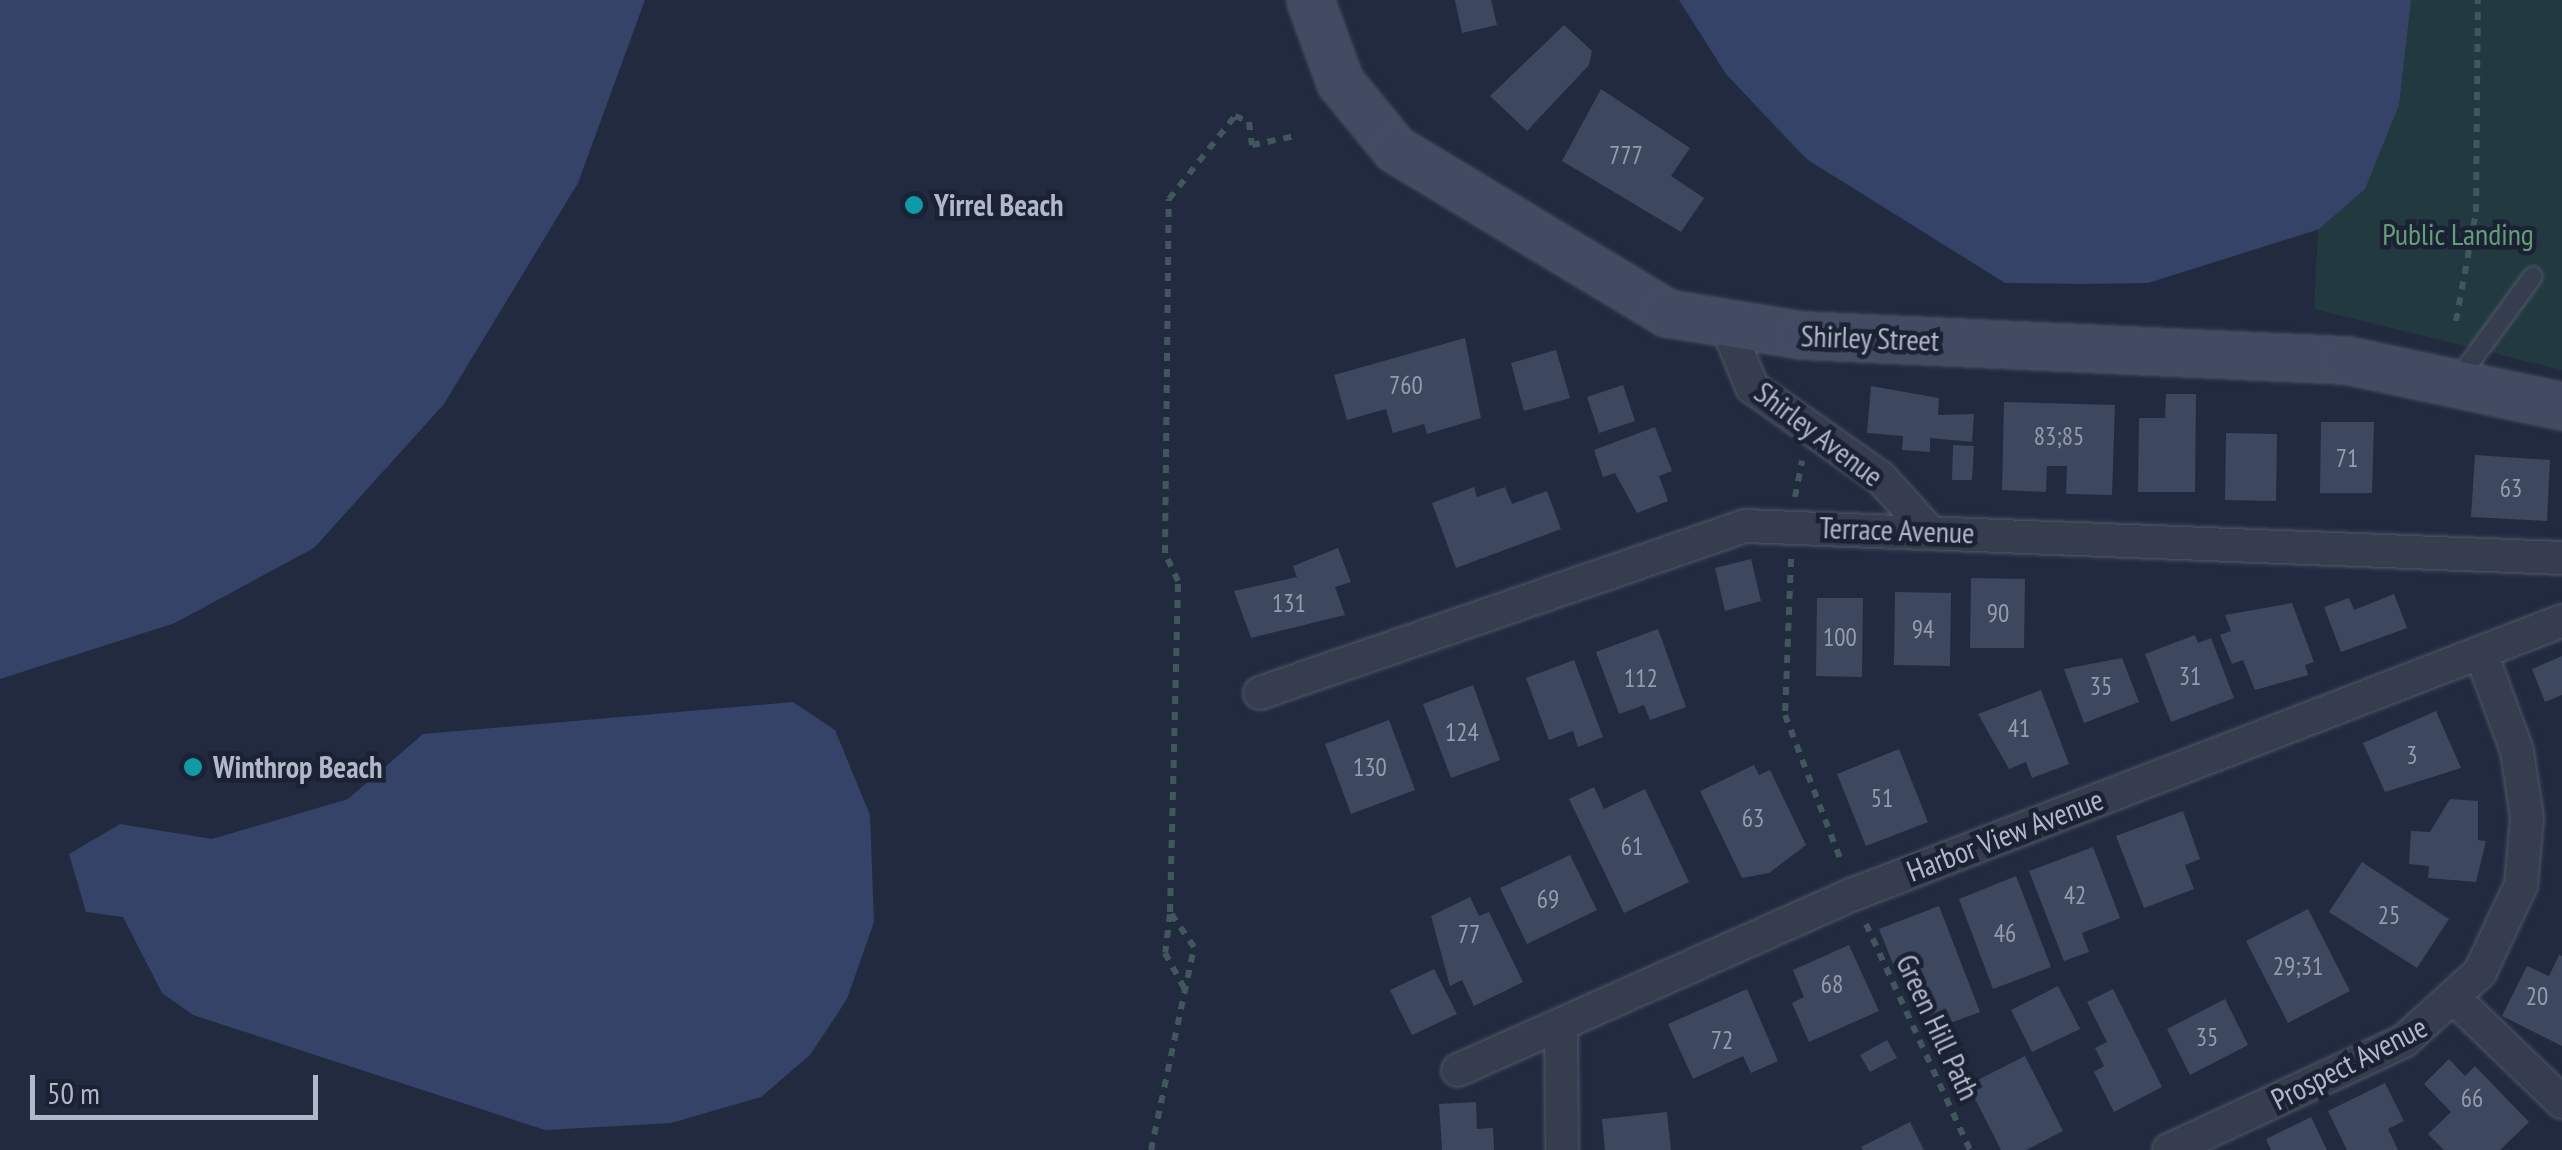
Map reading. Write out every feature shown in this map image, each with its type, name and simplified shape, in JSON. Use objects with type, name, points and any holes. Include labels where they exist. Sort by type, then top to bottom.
[{"type":"main road","name":"Shirley Street","points":[[1310,0],[1340,82],[1395,149],[1626,296],[1728,328],[2292,355],[2458,379],[2562,406]]},
{"type":"street","name":"Shirley Avenue","points":[[1728,328],[1752,387],[1880,478],[1928,530]]},
{"type":"street","name":"Terrace Avenue","points":[[1260,693],[1735,528],[1928,530],[2562,558]]},
{"type":"street","name":"Harbor View Avenue","points":[[1458,1070],[1561,1029],[1854,894],[2562,621]]},
{"type":"street","name":"Prospect Avenue","points":[[2170,1150],[2404,1041],[2457,1002],[2515,904],[2527,843],[2523,771],[2480,653]]},
{"type":"street","points":[[2457,1002],[2562,1102]]},
{"type":"street","points":[[1561,1029],[1562,1150]]},
{"type":"lane","points":[[2458,379],[2533,276]]},
{"type":"path","points":[[2456,322],[2476,212],[2478,0]]},
{"type":"path","points":[[1188,996],[1165,954],[1170,912],[1178,581],[1164,553],[1169,199],[1235,116],[1249,122],[1252,144],[1295,136]]},
{"type":"path","points":[[1790,570],[1785,714],[1838,855]]},
{"type":"path","points":[[1152,1150],[1188,996],[1194,947],[1170,912]]},
{"type":"path","name":"Green Hill Path","points":[[1866,922],[1970,1150]]},
{"type":"green space","name":"Public Landing","points":[[1679,0],[2562,0],[2562,370],[2314,309],[2318,230],[2148,283],[2005,283],[1800,154],[1726,74]]},
{"type":"water","points":[[0,0],[645,0],[578,183],[444,404],[314,548],[175,623],[0,679]]},
{"type":"water","points":[[1679,0],[2411,0],[2399,105],[2365,189],[2319,229],[2148,283],[2083,284],[2005,283],[1808,160],[1726,74]]},
{"type":"water","points":[[793,702],[835,730],[870,815],[874,922],[847,999],[810,1055],[761,1097],[671,1123],[545,1130],[193,1015],[162,993],[123,917],[86,912],[69,854],[120,824],[212,839],[348,799],[423,734]]},
{"type":"building","points":[[1455,0],[1491,0],[1497,25],[1462,33]]},
{"type":"building","points":[[1564,25],[1592,51],[1589,65],[1527,131],[1490,96]]},
{"type":"building","points":[[1601,89],[1690,148],[1671,176],[1704,198],[1681,232],[1562,161]]},
{"type":"building","points":[[1465,338],[1481,418],[1427,434],[1424,424],[1393,433],[1386,409],[1347,420],[1334,375]]},
{"type":"building","points":[[1556,350],[1570,398],[1524,411],[1511,363]]},
{"type":"building","points":[[1623,385],[1635,421],[1599,433],[1587,397]]},
{"type":"building","points":[[1871,386],[1939,398],[1938,415],[1974,414],[1972,442],[1930,438],[1930,452],[1902,450],[1903,436],[1867,433]]},
{"type":"building","points":[[2166,394],[2196,394],[2195,492],[2138,492],[2139,418],[2165,418]]},
{"type":"building","points":[[2004,402],[2115,405],[2112,495],[2066,494],[2067,466],[2047,466],[2046,492],[2002,490]]},
{"type":"building","points":[[2321,422],[2374,422],[2372,493],[2320,493]]},
{"type":"building","points":[[1655,427],[1672,471],[1659,476],[1668,501],[1637,513],[1615,473],[1603,477],[1594,450]]},
{"type":"building","points":[[2226,433],[2277,434],[2276,501],[2225,500]]},
{"type":"building","points":[[1953,445],[1974,446],[1972,480],[1952,480]]},
{"type":"building","points":[[2475,455],[2550,460],[2547,521],[2471,517]]},
{"type":"building","points":[[1474,487],[1477,497],[1505,487],[1512,504],[1547,491],[1561,529],[1456,568],[1432,503]]},
{"type":"building","points":[[1338,548],[1351,582],[1335,587],[1345,615],[1251,638],[1234,591],[1297,577],[1293,566]]},
{"type":"building","points":[[1751,559],[1761,601],[1725,611],[1715,568]]},
{"type":"building","points":[[1971,578],[2025,579],[2024,648],[1970,648]]},
{"type":"building","points":[[1895,592],[1951,593],[1950,666],[1894,665]]},
{"type":"building","points":[[2394,594],[2407,628],[2341,652],[2324,607],[2349,598],[2354,610]]},
{"type":"building","points":[[1817,598],[1863,598],[1862,677],[1816,676]]},
{"type":"building","points":[[2292,603],[2314,662],[2305,665],[2308,675],[2255,690],[2243,660],[2232,664],[2220,635],[2231,631],[2225,615]]},
{"type":"building","points":[[1658,629],[1686,707],[1650,720],[1644,705],[1619,714],[1596,652]]},
{"type":"building","points":[[2195,635],[2198,643],[2211,638],[2234,698],[2171,722],[2145,654]]},
{"type":"building","points":[[2562,656],[2562,695],[2545,702],[2532,669]]},
{"type":"building","points":[[2122,658],[2139,702],[2084,723],[2064,669]]},
{"type":"building","points":[[1574,660],[1603,737],[1578,747],[1573,731],[1549,740],[1526,678]]},
{"type":"building","points":[[1473,685],[1500,760],[1451,778],[1423,704]]},
{"type":"building","points":[[2041,690],[2069,764],[2032,778],[2026,762],[2009,769],[1978,714]]},
{"type":"building","points":[[2436,711],[2461,768],[2385,792],[2363,743]]},
{"type":"building","points":[[1389,720],[1415,790],[1351,814],[1325,744]]},
{"type":"building","points":[[1899,749],[1928,822],[1866,846],[1837,774]]},
{"type":"building","points":[[1754,765],[1759,775],[1770,770],[1806,845],[1769,873],[1742,878],[1700,791]]},
{"type":"building","points":[[1594,787],[1604,809],[1645,789],[1689,882],[1624,913],[1569,799]]},
{"type":"building","points":[[2450,799],[2478,801],[2478,840],[2486,841],[2476,882],[2428,878],[2429,866],[2409,864],[2411,831],[2430,832]]},
{"type":"building","points":[[2183,811],[2200,859],[2185,865],[2194,889],[2144,908],[2116,836]]},
{"type":"building","points":[[2093,847],[2120,918],[2082,933],[2089,952],[2064,961],[2029,871]]},
{"type":"building","points":[[1570,855],[1597,910],[1527,944],[1500,888]]},
{"type":"building","points":[[2362,862],[2449,919],[2417,968],[2329,912]]},
{"type":"building","points":[[2016,876],[2051,967],[1993,989],[1959,899]]},
{"type":"building","points":[[1470,897],[1479,916],[1489,912],[1523,982],[1474,1006],[1462,980],[1450,986],[1431,916]]},
{"type":"building","points":[[1939,906],[1980,1012],[1934,1029],[1908,958],[1893,964],[1879,929]]},
{"type":"building","points":[[2308,909],[2350,991],[2288,1023],[2246,941]]},
{"type":"building","points":[[1849,945],[1879,1011],[1809,1042],[1792,1003],[1804,997],[1793,970]]},
{"type":"building","points":[[2559,955],[2562,1046],[2502,1016],[2527,966],[2549,976]]},
{"type":"building","points":[[1434,969],[1457,1014],[1412,1035],[1390,990]]},
{"type":"building","points":[[2058,986],[2080,1029],[2032,1052],[2011,1010]]},
{"type":"building","points":[[1747,989],[1778,1061],[1751,1073],[1743,1056],[1693,1079],[1668,1024]]},
{"type":"building","points":[[2113,989],[2162,1087],[2114,1112],[2094,1072],[2104,1066],[2095,1048],[2107,1042],[2087,1002]]},
{"type":"building","points":[[2225,999],[2248,1045],[2190,1075],[2167,1029]]},
{"type":"building","points":[[1887,1040],[1897,1058],[1870,1072],[1860,1055]]},
{"type":"building","points":[[2025,1056],[2063,1131],[2026,1150],[2001,1150],[1968,1085]]},
{"type":"building","points":[[2449,1059],[2465,1076],[2475,1066],[2529,1122],[2500,1150],[2444,1150],[2428,1134],[2451,1112],[2424,1084]]},
{"type":"building","points":[[2385,1083],[2404,1121],[2388,1129],[2398,1150],[2347,1150],[2328,1111]]},
{"type":"building","points":[[1476,1102],[1477,1129],[1493,1128],[1494,1150],[1442,1150],[1439,1104]]},
{"type":"building","points":[[1667,1112],[1671,1150],[1605,1150],[1602,1119]]},
{"type":"building","points":[[2311,1117],[2327,1150],[2271,1150],[2266,1139]]},
{"type":"building","points":[[1910,1122],[1924,1150],[1861,1147]]},
{"type":"place","name":"Yirrel Beach","points":[[914,205]]},
{"type":"place","name":"Winthrop Beach","points":[[193,767]]}]
